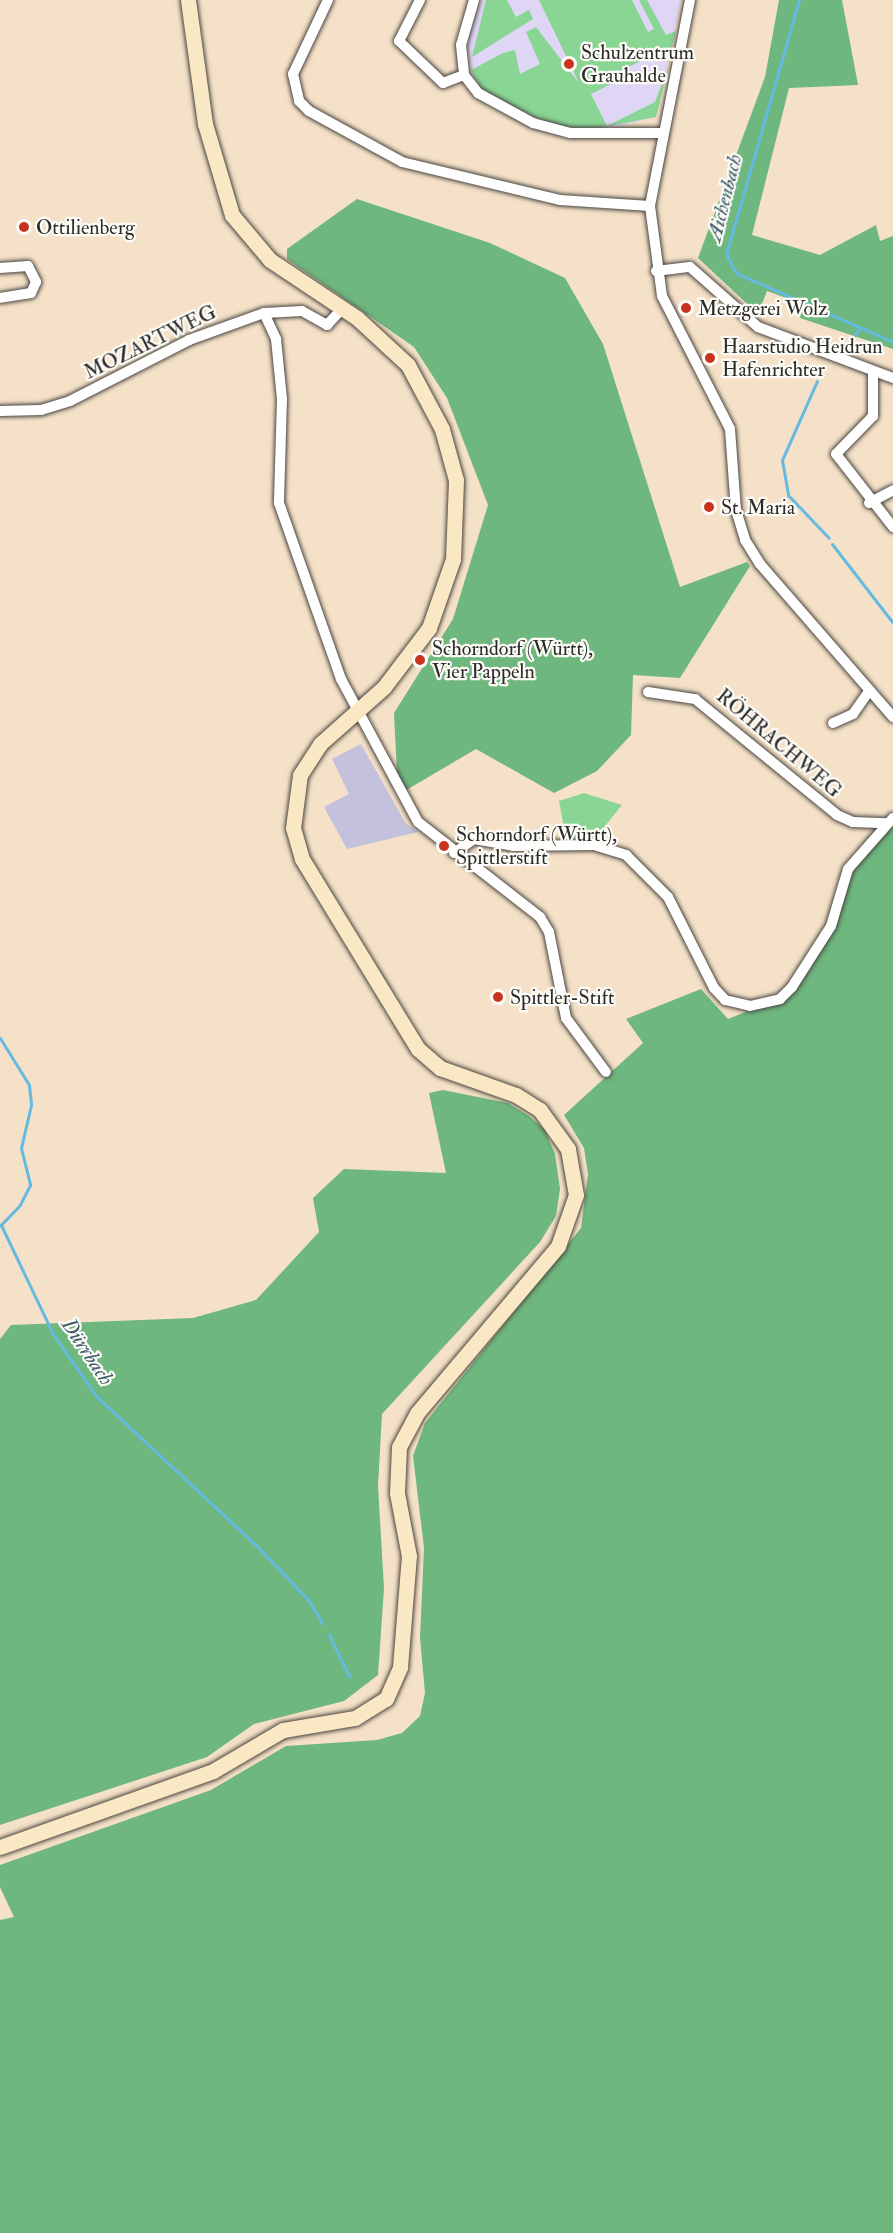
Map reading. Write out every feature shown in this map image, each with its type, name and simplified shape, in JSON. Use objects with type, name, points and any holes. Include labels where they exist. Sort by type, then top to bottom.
[{"type":"main road","points":[[0,1847],[213,1771],[283,1730],[355,1718],[386,1699],[400,1667],[409,1557],[397,1493],[399,1447],[417,1413],[558,1246],[576,1195],[568,1149],[540,1110],[516,1095],[440,1068],[418,1050],[303,859],[293,828],[300,776],[320,744],[403,666],[433,619],[453,559],[457,502],[450,451],[432,403],[394,349],[343,308],[270,260],[232,214],[205,124],[188,0]]},
{"type":"street","points":[[328,0],[293,74],[299,101],[309,111],[402,162],[560,200],[650,206]]},
{"type":"street","points":[[420,0],[399,41],[443,83],[464,75]]},
{"type":"street","points":[[474,0],[461,45],[464,75],[478,93],[533,123],[570,133],[661,134]]},
{"type":"street","points":[[690,0],[661,134],[650,206],[656,271],[662,296],[730,429],[736,510],[760,564],[893,717]]},
{"type":"street","points":[[0,268],[28,266],[36,282],[31,293],[0,298]]},
{"type":"street","points":[[656,271],[690,267],[758,327],[893,378]]},
{"type":"street","name":"MOZARTWEG","points":[[0,411],[41,410],[70,401],[189,340],[264,313],[302,311],[327,325],[343,308]]},
{"type":"street","points":[[264,313],[276,339],[282,399],[280,510],[318,625],[357,711],[418,822],[454,853],[540,916],[549,932],[566,1018],[606,1072]]},
{"type":"street","points":[[873,371],[873,416],[836,454],[869,503],[893,527]]},
{"type":"street","points":[[869,503],[893,490]]},
{"type":"street","points":[[833,723],[853,714],[870,690]]},
{"type":"street","name":"RÖHRACHWEG","points":[[648,692],[695,699],[837,815],[854,822],[890,821]]},
{"type":"street","points":[[454,853],[474,839],[513,846],[594,845],[626,855],[668,897],[714,988],[725,1000],[750,1006],[780,999],[792,987],[831,926],[848,869],[890,821]]},
{"type":"shaded area","name":"Schulzentrum Grauhalde","points":[[481,0],[681,0],[656,117],[603,130],[553,125],[520,113],[472,76],[467,45]]},
{"type":"shaded area","points":[[361,744],[406,824],[418,832],[347,849],[324,807],[349,794],[332,759]]},
{"type":"green space","points":[[486,0],[507,0],[516,17],[529,10],[533,19],[472,57]]},
{"type":"green space","name":"Schulzentrum Grauhalde","points":[[539,0],[632,0],[648,32],[654,29],[639,0],[647,0],[666,35],[676,31],[670,55],[661,51],[612,75],[615,82],[591,94],[607,126],[655,102],[669,65],[656,117],[588,130],[563,126],[520,113],[482,90],[471,70],[503,53],[515,50],[520,74],[540,64],[526,32],[536,27],[579,83]]},
{"type":"green space","points":[[779,0],[842,0],[858,85],[789,88],[752,235],[820,255],[876,225],[880,241],[893,236],[893,349],[800,318],[803,304],[767,291],[758,314],[698,258],[765,77]]},
{"type":"green space","points":[[357,199],[490,243],[565,278],[603,344],[680,587],[747,562],[750,566],[680,678],[633,675],[631,735],[597,771],[554,793],[476,749],[403,792],[397,774],[394,713],[453,619],[488,505],[447,398],[414,347],[287,259],[287,249]]},
{"type":"green space","points":[[584,793],[622,805],[596,837],[566,839],[559,801]]},
{"type":"green space","points":[[893,825],[893,2233],[0,2233],[0,1920],[14,1917],[0,1887],[0,1865],[211,1790],[286,1746],[377,1740],[402,1733],[420,1716],[425,1693],[420,1638],[424,1548],[413,1456],[425,1423],[581,1228],[588,1174],[584,1148],[564,1115],[643,1043],[626,1019],[701,989],[728,1019],[792,993],[832,933],[855,867]]},
{"type":"green space","points":[[443,1090],[508,1103],[529,1116],[545,1130],[555,1154],[560,1189],[556,1216],[540,1242],[382,1414],[378,1486],[384,1588],[378,1675],[344,1701],[254,1724],[207,1757],[0,1825],[0,1339],[11,1325],[193,1318],[256,1300],[319,1232],[313,1198],[344,1169],[446,1173],[429,1093]]},
{"type":"waterway","name":"Aichenbach","points":[[799,0],[726,254],[736,273],[893,342]]},
{"type":"waterway","points":[[841,354],[859,328]]},
{"type":"waterway","points":[[817,381],[782,460],[788,495],[829,538]]},
{"type":"waterway","points":[[832,544],[893,623]]},
{"type":"waterway","name":"Dürrbach","points":[[0,1038],[29,1085],[31,1105],[21,1148],[30,1185],[20,1205],[1,1225],[53,1334],[96,1396],[258,1547],[309,1601],[322,1623]]},
{"type":"waterway","name":"Dürrbach","points":[[329,1635],[349,1676]]},
{"type":"place","name":"Schulzentrum Grauhalde","points":[[569,64]]},
{"type":"place","name":"Ottilienberg","points":[[24,227]]},
{"type":"place","name":"Metzgerei Wolz","points":[[686,308]]},
{"type":"place","name":"Haarstudio Heidrun Hafenrichter","points":[[710,358]]},
{"type":"place","name":"St. Maria","points":[[709,507]]},
{"type":"place","name":"Schorndorf (Württ), Vier Pappeln","points":[[420,660]]},
{"type":"place","name":"Schorndorf (Württ), Spittlerstift","points":[[444,846]]},
{"type":"place","name":"Spittler-Stift","points":[[498,997]]}]
